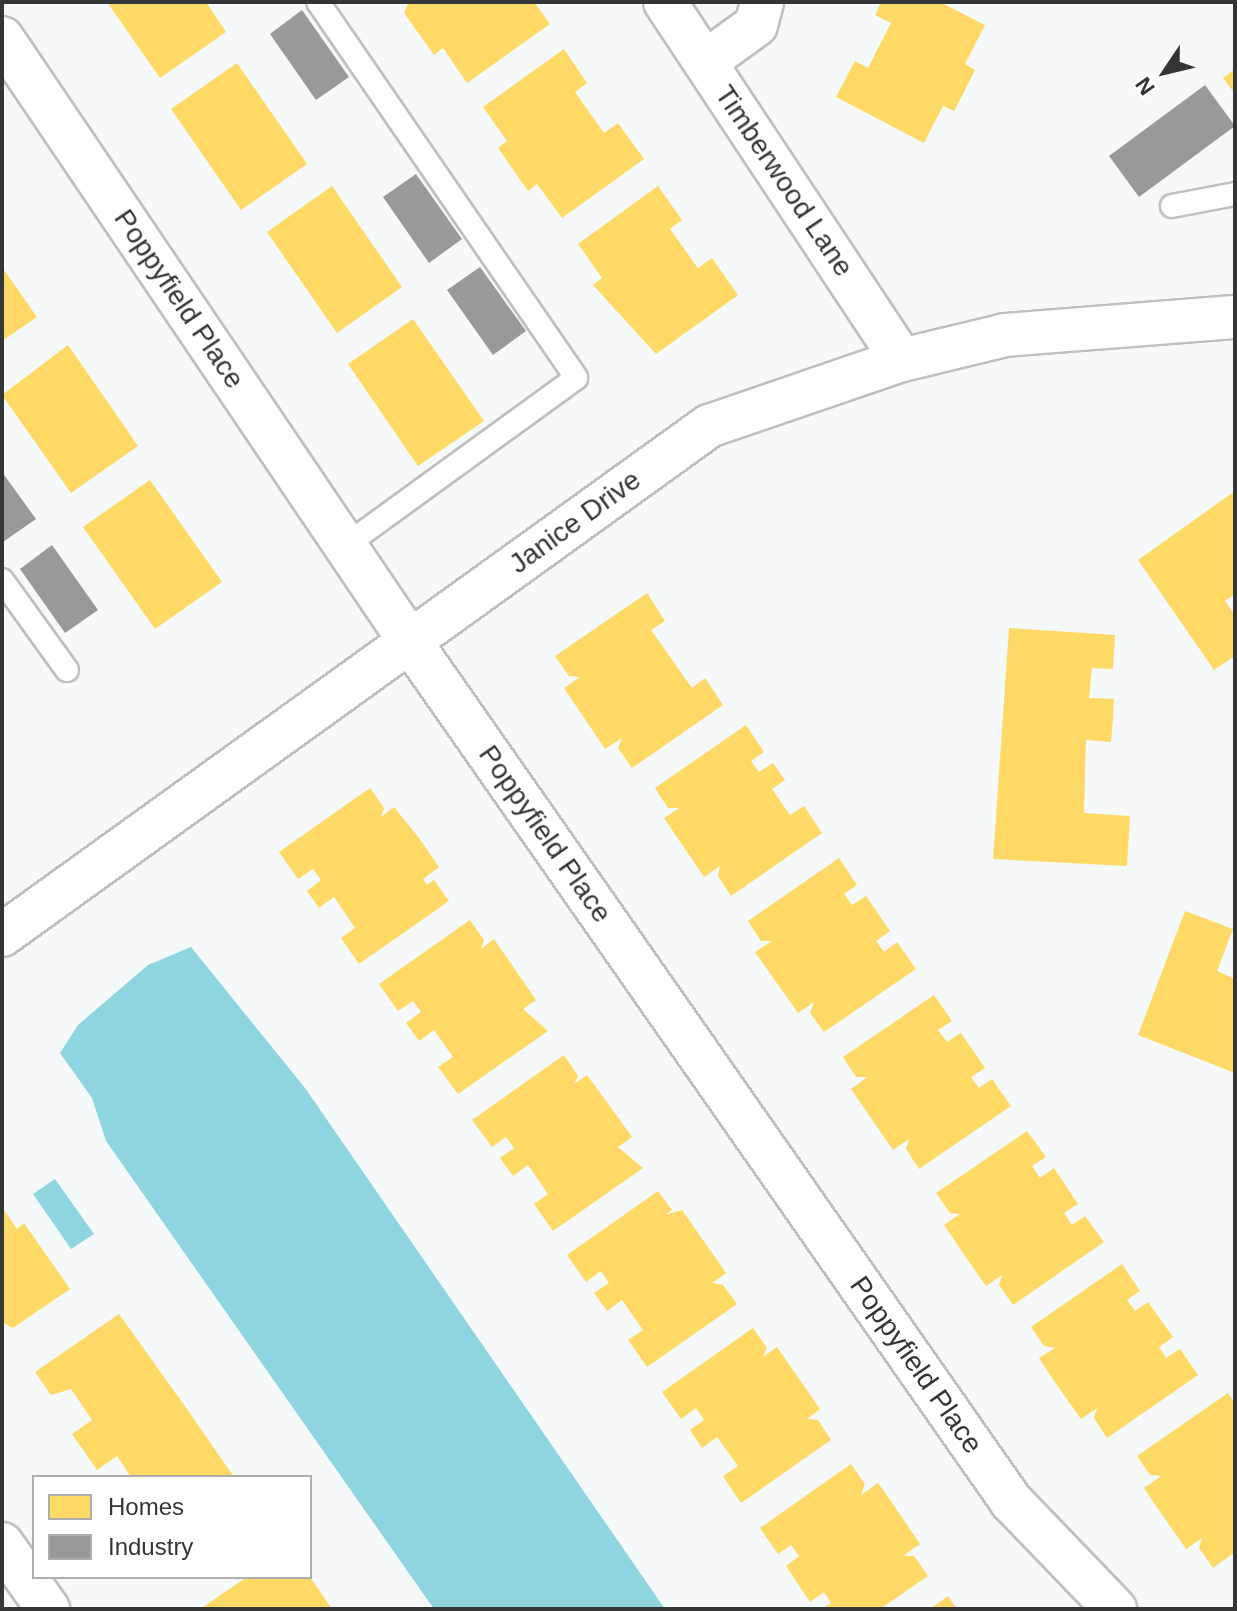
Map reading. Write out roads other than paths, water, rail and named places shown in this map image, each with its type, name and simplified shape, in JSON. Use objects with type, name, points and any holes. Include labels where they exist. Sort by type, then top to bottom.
[{"type":"street","name":"Timberwood Lane","points":[[665,2],[902,360]]},
{"type":"street","points":[[705,62],[756,25],[762,2]]},
{"type":"street","name":"Poppyfield Place","points":[[2,38],[409,640],[1011,1501],[1115,1609]]},
{"type":"street","name":"Janice Drive","points":[[2,935],[709,426],[902,360],[1005,335],[1235,317]]},
{"type":"street","points":[[2,1544],[48,1609]]},
{"type":"lane","points":[[318,2],[576,378],[345,546]]},
{"type":"lane","points":[[1172,206],[1235,194]]},
{"type":"lane","points":[[2,580],[67,670]]},
{"type":"water","points":[[191,947],[305,1088],[665,1609],[434,1609],[106,1141],[92,1098],[60,1053],[78,1025],[148,965]]},
{"type":"water","points":[[55,1179],[94,1234],[71,1249],[33,1194]]}]
